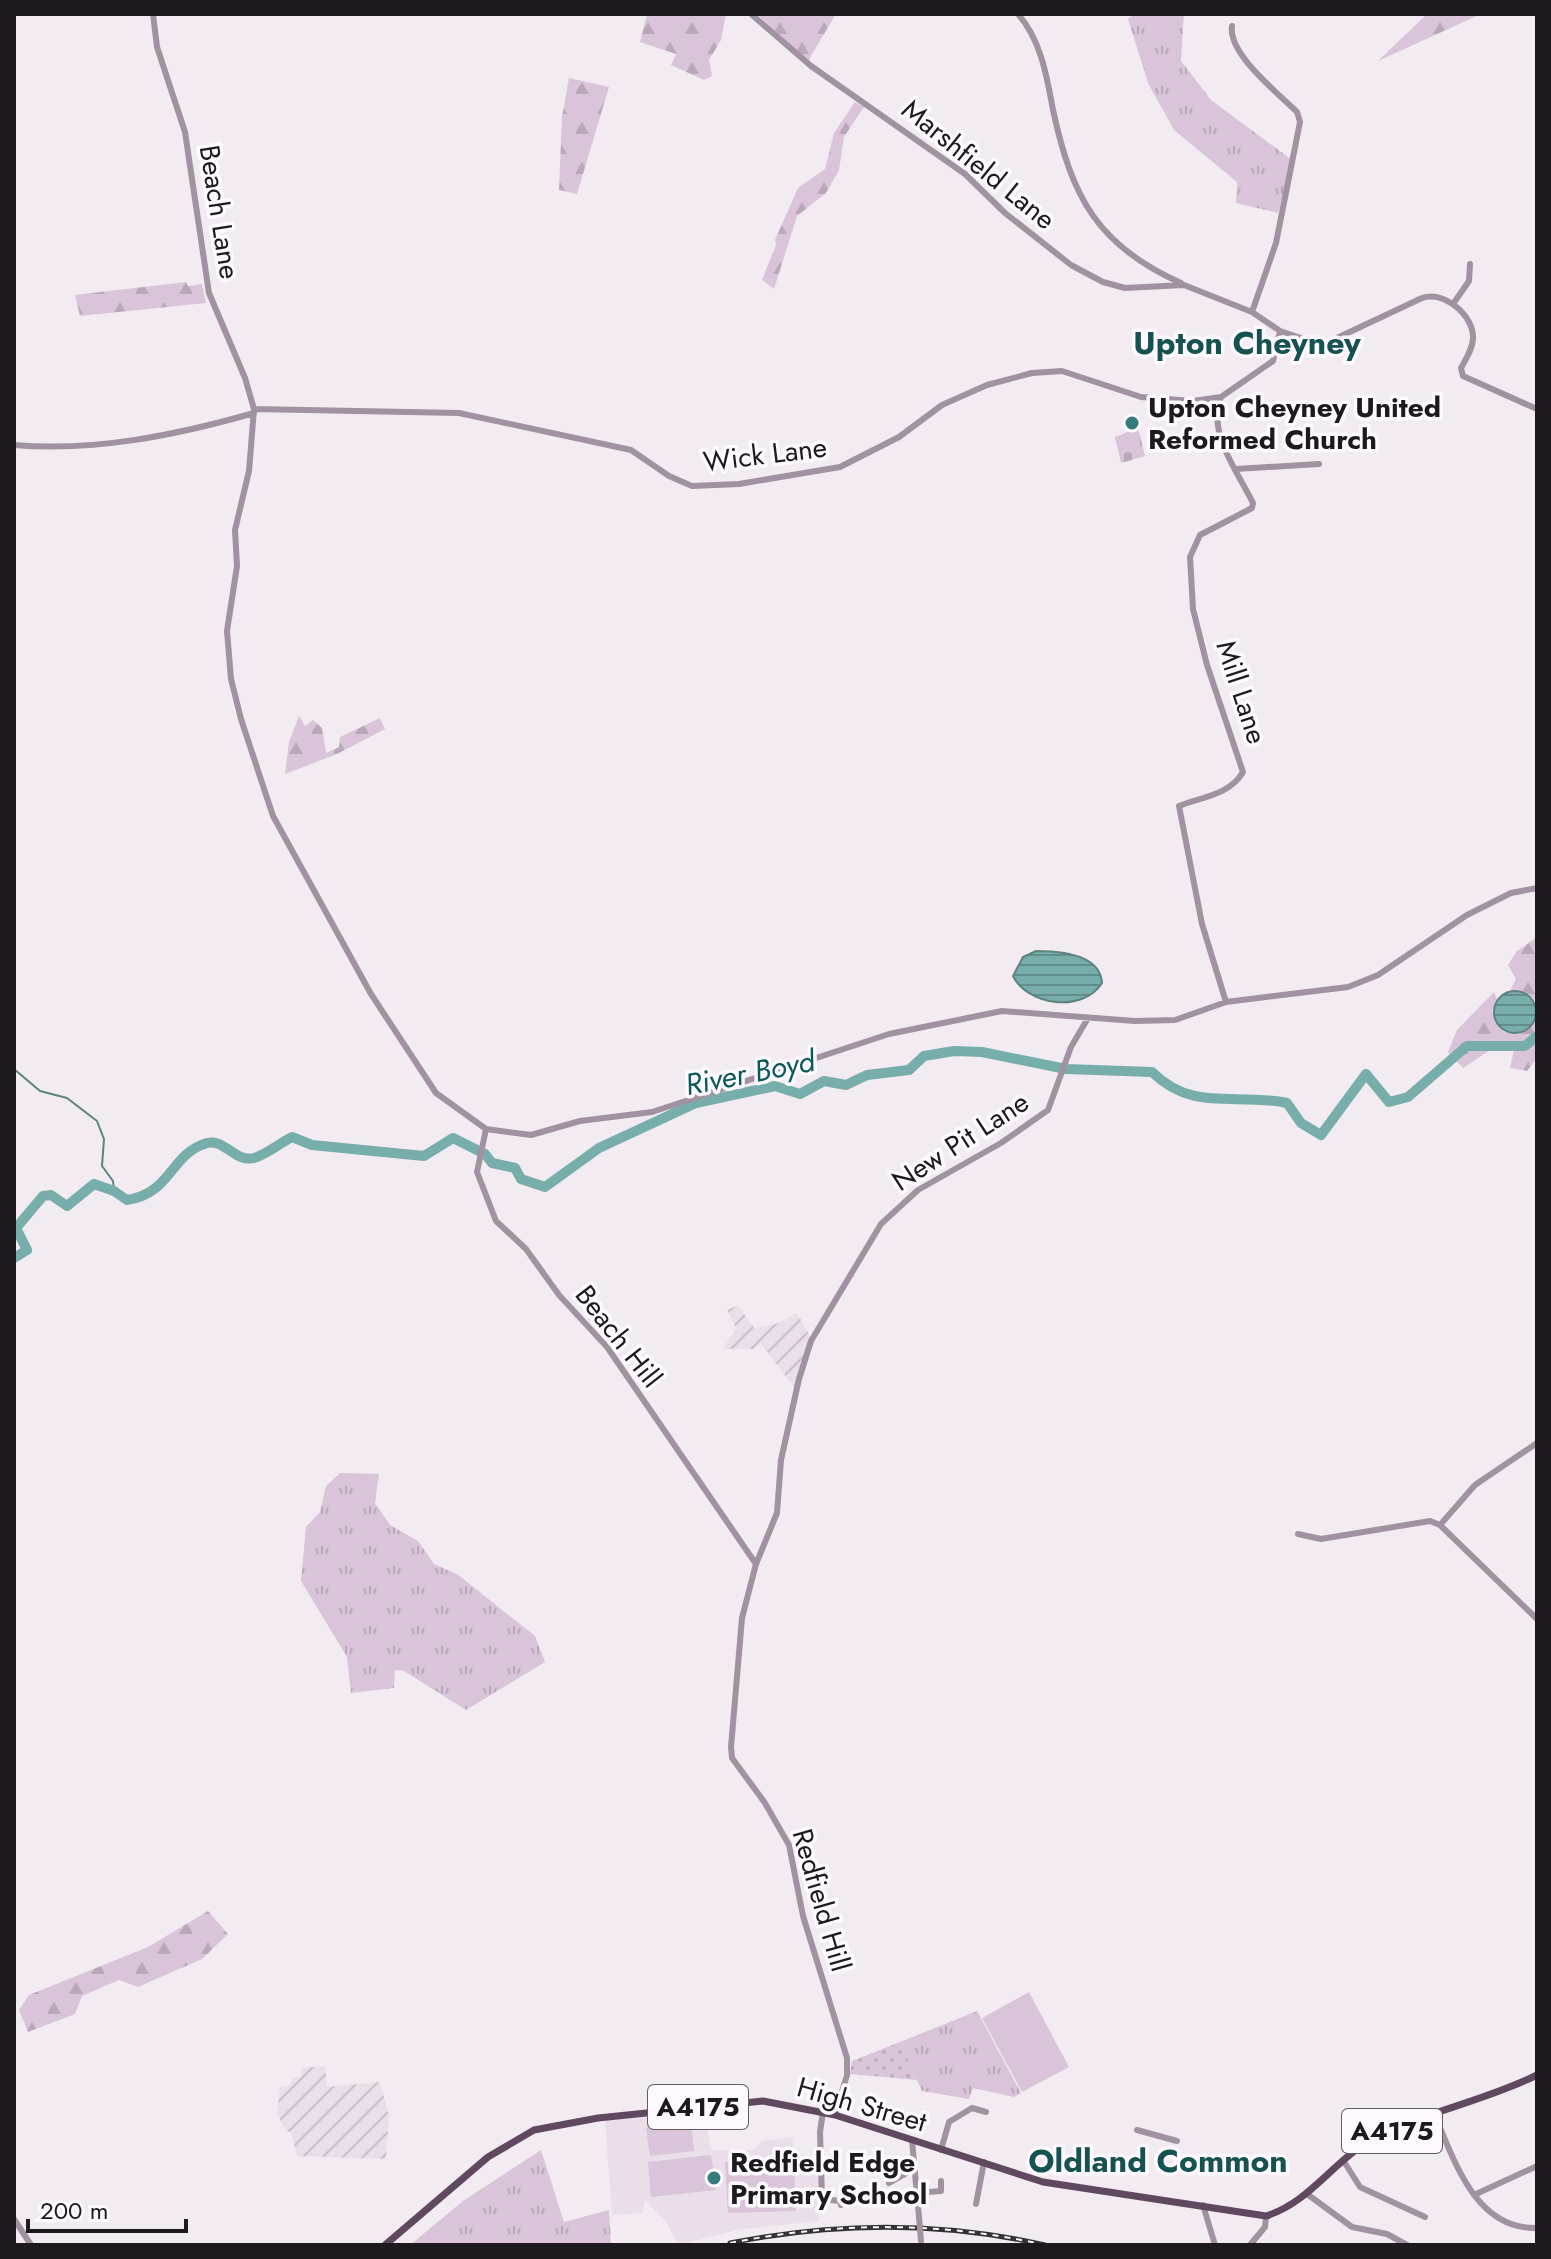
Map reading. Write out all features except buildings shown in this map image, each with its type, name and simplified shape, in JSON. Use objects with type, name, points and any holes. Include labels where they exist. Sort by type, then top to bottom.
[{"type":"main road","name":"A4175","points":[[1266,2216],[1291,2207],[1343,2160],[1378,2136],[1537,2075]]},
{"type":"main road","name":"High Street","points":[[385,2245],[488,2157],[534,2130],[598,2118],[763,2101],[835,2115],[1043,2182],[1266,2216]]},
{"type":"street","name":"Beach Lane","points":[[153,14],[157,47],[185,132],[209,293],[245,378],[254,411]]},
{"type":"street","name":"Marshfield Lane","points":[[751,14],[811,66],[965,174],[1005,213],[1071,265],[1103,282],[1125,288],[1184,285],[1252,312],[1280,331],[1322,345],[1428,296],[1438,296],[1453,304]]},
{"type":"street","points":[[1018,14],[1037,47],[1059,136],[1097,222],[1113,243],[1133,259],[1184,285]]},
{"type":"street","points":[[1232,26],[1232,39],[1243,58],[1297,112],[1300,122],[1276,243],[1252,312]]},
{"type":"street","points":[[1470,264],[1469,281],[1453,304],[1472,329],[1472,346],[1461,368],[1463,376],[1537,409]]},
{"type":"street","points":[[1221,397],[1273,361],[1280,331]]},
{"type":"street","name":"Wick Lane","points":[[14,445],[84,445],[151,437],[254,411],[459,413],[565,439],[631,450],[669,476],[692,486],[774,480],[840,467],[899,437],[942,405],[987,385],[1044,370],[1084,376],[1141,397],[1193,401],[1221,397]]},
{"type":"street","name":"Mill Lane","points":[[1221,397],[1216,424],[1253,503],[1250,513],[1200,535],[1190,557],[1193,609],[1207,665],[1243,772],[1239,779],[1217,794],[1179,806],[1202,924],[1226,1002]]},
{"type":"street","points":[[254,411],[249,471],[235,530],[237,566],[227,646],[235,699],[268,804],[340,940],[420,1071],[449,1104],[473,1117],[486,1129],[531,1135],[580,1121],[652,1112],[889,1034],[1002,1011],[1088,1018],[1175,1020],[1226,1002],[1325,992],[1365,981],[1467,915],[1511,893],[1537,888]]},
{"type":"street","points":[[1236,469],[1260,465],[1319,464]]},
{"type":"street","name":"New Pit Lane","points":[[756,1564],[777,1513],[784,1443],[811,1341],[881,1224],[918,1190],[1035,1122],[1053,1103],[1065,1062],[1088,1018]]},
{"type":"street","name":"Beach Hill","points":[[486,1129],[477,1172],[496,1221],[526,1249],[559,1295],[607,1347],[756,1564]]},
{"type":"street","points":[[1440,1525],[1475,1485],[1537,1443]]},
{"type":"street","points":[[1298,1534],[1321,1539],[1423,1521],[1440,1525],[1537,1619]]},
{"type":"street","name":"Redfield Hill","points":[[756,1564],[742,1618],[732,1758],[778,1824],[796,1867],[803,1916],[847,2058],[847,2075],[835,2115]]},
{"type":"street","points":[[941,2150],[949,2122],[972,2108],[986,2112]]},
{"type":"street","points":[[823,2112],[820,2132],[822,2199],[840,2201],[841,2205]]},
{"type":"street","points":[[1435,2116],[1474,2195],[1502,2222],[1520,2229],[1537,2228]]},
{"type":"street","points":[[1137,2130],[1177,2141]]},
{"type":"street","points":[[912,2140],[922,2243]]},
{"type":"street","points":[[1343,2160],[1360,2187],[1420,2211],[1425,2217]]},
{"type":"street","points":[[976,2204],[984,2162]]},
{"type":"street","points":[[1474,2195],[1537,2166]]},
{"type":"street","points":[[889,2183],[914,2169]]},
{"type":"street","points":[[916,2193],[941,2191],[941,2181]]},
{"type":"street","points":[[1307,2194],[1352,2227],[1387,2234],[1407,2245]]},
{"type":"street","points":[[1203,2205],[1215,2245]]},
{"type":"street","points":[[1250,2245],[1265,2227],[1266,2216]]},
{"type":"street","points":[[14,2219],[31,2245]]},
{"type":"shaded area","points":[[738,1305],[754,1328],[776,1324],[797,1313],[811,1338],[795,1388],[761,1344],[754,1349],[723,1349],[736,1328],[727,1310]]},
{"type":"shaded area","points":[[325,2066],[327,2087],[380,2082],[389,2116],[386,2159],[297,2156],[291,2132],[286,2131],[277,2114],[280,2087],[290,2086],[293,2077],[301,2077],[301,2068]]},
{"type":"shaded area","name":"Redfield Edge Primary School","points":[[703,2112],[712,2150],[754,2150],[762,2141],[792,2137],[794,2154],[819,2157],[819,2221],[737,2230],[679,2245],[666,2222],[645,2200],[643,2213],[612,2215],[605,2120]]},
{"type":"green space","points":[[647,14],[726,14],[721,40],[709,60],[712,76],[704,80],[671,65],[676,54],[640,42]]},
{"type":"green space","points":[[757,14],[836,14],[808,61]]},
{"type":"green space","points":[[1134,14],[1184,14],[1181,61],[1211,100],[1292,160],[1278,213],[1236,203],[1237,182],[1174,130],[1148,83],[1128,19]]},
{"type":"green space","points":[[1427,14],[1481,14],[1378,61]]},
{"type":"green space","points":[[569,78],[609,87],[577,194],[559,190],[562,117]]},
{"type":"green space","points":[[855,102],[864,107],[844,137],[839,170],[826,193],[797,216],[774,289],[762,280],[776,245],[775,240],[798,188],[825,169],[834,133]]},
{"type":"green space","points":[[186,282],[188,286],[202,284],[206,303],[80,316],[75,295]]},
{"type":"green space","points":[[1138,428],[1145,456],[1121,463],[1115,437]]},
{"type":"green space","points":[[299,716],[305,726],[313,720],[322,728],[326,753],[339,747],[340,737],[380,718],[385,729],[337,754],[285,774],[289,742]]},
{"type":"green space","points":[[1537,937],[1537,1006],[1526,995],[1509,993],[1516,979],[1508,965],[1516,952]]},
{"type":"green space","points":[[1494,992],[1498,1001],[1492,1011],[1504,1032],[1518,1030],[1537,1018],[1537,1058],[1527,1071],[1510,1068],[1514,1050],[1490,1050],[1463,1068],[1448,1052],[1457,1030]]},
{"type":"green space","points":[[340,1473],[379,1474],[375,1503],[390,1525],[418,1541],[434,1564],[457,1574],[535,1636],[545,1662],[466,1710],[404,1671],[395,1670],[394,1688],[351,1693],[347,1657],[301,1581],[306,1527],[320,1512],[326,1486]]},
{"type":"green space","points":[[208,1911],[228,1934],[202,1959],[138,1987],[119,1980],[82,1996],[75,2014],[28,2032],[19,2010],[29,1995],[148,1947]]},
{"type":"green space","points":[[1029,1992],[1069,2067],[1022,2092],[982,2018]]},
{"type":"green space","points":[[977,2011],[1021,2093],[1014,2097],[973,2088],[969,2099],[922,2091],[900,2042]]},
{"type":"green space","points":[[900,2042],[917,2080],[850,2074],[852,2061]]},
{"type":"green space","points":[[691,2123],[694,2151],[650,2156],[646,2128]]},
{"type":"green space","points":[[541,2150],[564,2222],[609,2210],[611,2245],[410,2245],[463,2201]]},
{"type":"green space","points":[[711,2155],[716,2190],[651,2197],[648,2162]]},
{"type":"green space","points":[[794,2159],[796,2211],[728,2213],[725,2162]]},
{"type":"water","points":[[1036,951],[1066,953],[1086,960],[1100,973],[1102,983],[1093,993],[1069,1002],[1056,1002],[1031,994],[1013,976],[1023,957]]},
{"type":"water","points":[[1515,991],[1530,997],[1536,1012],[1530,1027],[1515,1033],[1500,1027],[1494,1012],[1500,997]]},
{"type":"waterway","name":"River Boyd","points":[[14,1258],[27,1250],[16,1228],[43,1196],[51,1195],[67,1206],[94,1184],[114,1191],[127,1200],[141,1196],[161,1183],[184,1157],[204,1144],[217,1144],[247,1159],[259,1156],[292,1137],[312,1145],[424,1156],[453,1138],[485,1154],[492,1163],[515,1168],[521,1179],[545,1187],[599,1148],[696,1103],[775,1086],[800,1094],[824,1081],[846,1085],[867,1075],[909,1070],[924,1056],[954,1051],[982,1052],[1066,1069],[1152,1072],[1168,1085],[1199,1097],[1287,1103],[1301,1123],[1321,1135],[1366,1074],[1389,1102],[1408,1097],[1467,1046],[1525,1046],[1537,1036]]},
{"type":"waterway","points":[[14,1069],[40,1091],[67,1098],[97,1121],[104,1139],[102,1166],[113,1181],[114,1191]]},
{"type":"railway","points":[[730,2243],[809,2231],[888,2227],[966,2232],[1045,2245]]},
{"type":"place","name":"Upton Cheyney United Reformed Church","points":[[1132,423]]},
{"type":"place","name":"Redfield Edge Primary School","points":[[714,2178]]},
{"type":"district","name":"Upton Cheyney","points":[[1247,343]]},
{"type":"district","name":"Oldland Common","points":[[1158,2161]]}]
